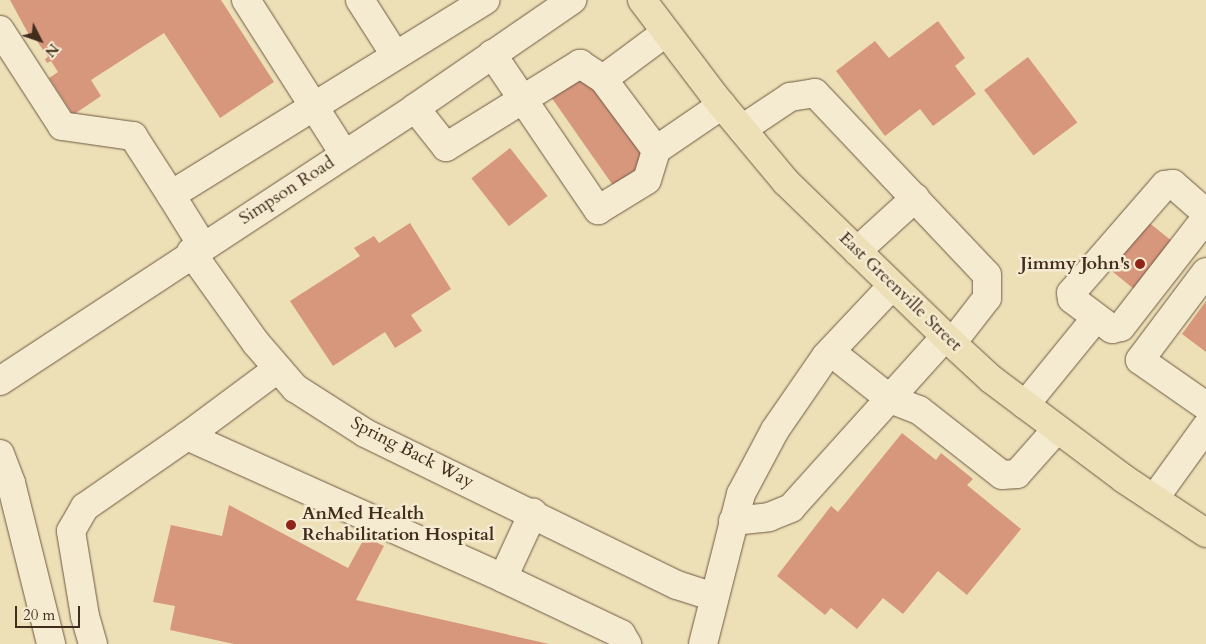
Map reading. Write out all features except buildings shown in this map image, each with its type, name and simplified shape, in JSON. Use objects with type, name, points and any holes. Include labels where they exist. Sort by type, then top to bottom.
[{"type":"main road","name":"East Greenville Street","points":[[642,0],[722,105],[786,182],[949,340],[991,379],[1056,429],[1154,500],[1206,533]]},
{"type":"street","points":[[246,0],[344,154]]},
{"type":"street","points":[[360,0],[395,56]]},
{"type":"street","points":[[171,195],[313,105],[486,0]]},
{"type":"street","name":"Simpson Road","points":[[0,380],[197,249],[415,108],[572,0]]},
{"type":"street","name":"Spring Back Way","points":[[0,30],[62,126],[133,136],[171,195],[197,249],[276,370],[296,388],[366,432],[533,513],[677,586],[714,597]]},
{"type":"street","points":[[602,80],[666,33]]},
{"type":"street","points":[[492,54],[598,210],[647,180],[656,150],[722,105]]},
{"type":"street","points":[[415,108],[446,147],[580,64],[602,80],[656,150]]},
{"type":"street","points":[[733,521],[769,517],[791,508],[890,399],[949,340],[987,298],[987,275],[815,94],[790,98],[742,129]]},
{"type":"street","points":[[1206,213],[1173,184],[1165,185],[1071,293],[1072,299],[1112,329],[1121,327],[1206,218]]},
{"type":"street","points":[[857,251],[915,198]]},
{"type":"street","points":[[1206,272],[1140,360],[1206,406]]},
{"type":"street","points":[[703,644],[741,494],[775,430],[831,352],[892,286]]},
{"type":"street","points":[[1025,405],[1096,318]]},
{"type":"street","points":[[831,352],[890,399],[919,410],[1002,475],[1010,476],[1026,465],[1056,429]]},
{"type":"street","points":[[93,644],[85,616],[71,531],[85,507],[187,436],[276,370]]},
{"type":"street","points":[[1154,500],[1206,427]]},
{"type":"street","points":[[187,436],[503,578],[621,634],[627,644]]},
{"type":"street","points":[[0,454],[11,483],[51,644]]},
{"type":"street","points":[[503,578],[533,513]]},
{"type":"place","name":"Jimmy John's","points":[[1140,264]]},
{"type":"place","name":"AnMed Health Rehabilitation Hospital","points":[[291,525]]}]
